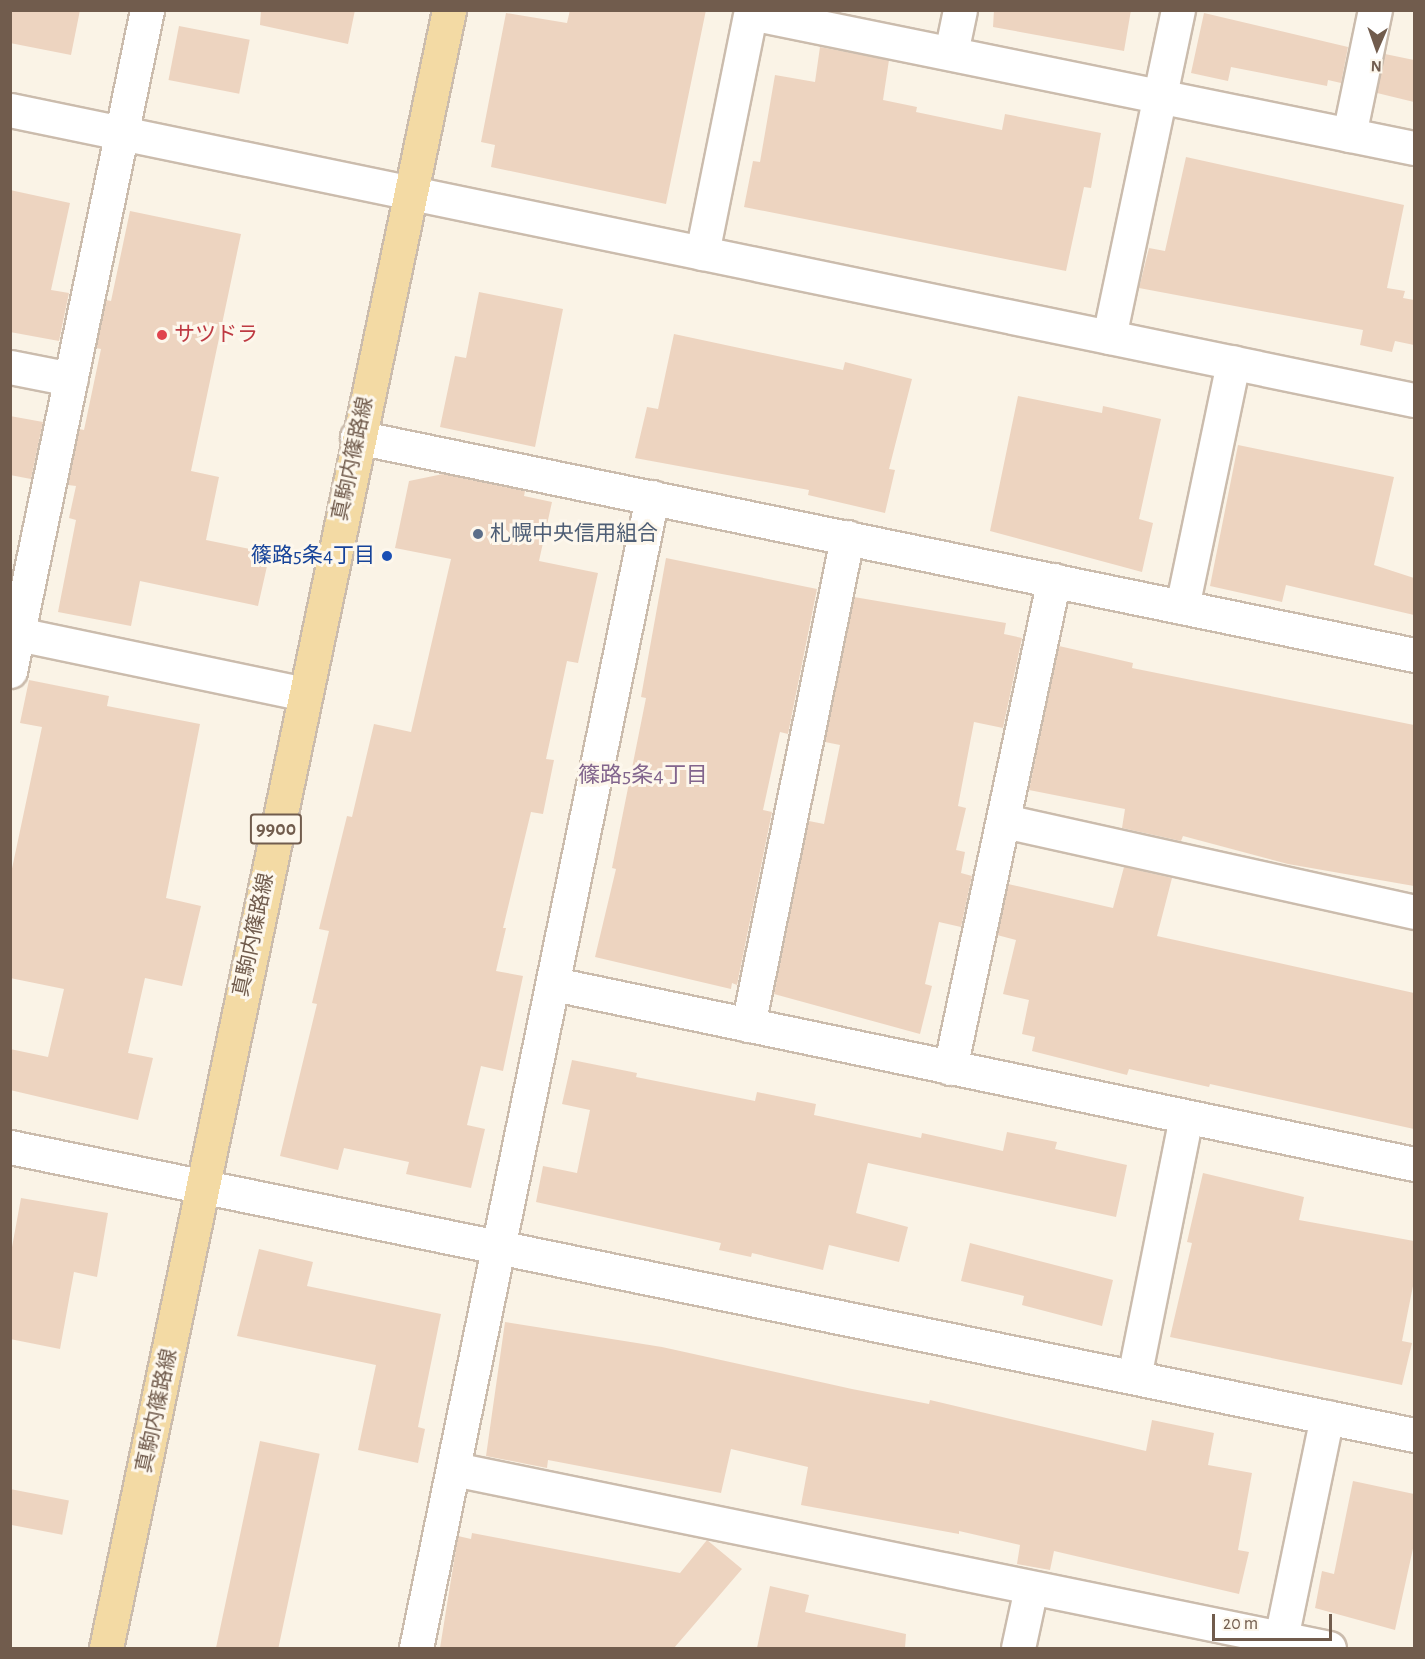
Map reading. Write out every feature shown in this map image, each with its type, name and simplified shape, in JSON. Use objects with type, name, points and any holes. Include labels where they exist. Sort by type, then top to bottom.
[{"type":"main road","name":"真駒内篠路線","points":[[106,1648],[357,437],[449,10]]},
{"type":"street","points":[[10,672],[147,10]]},
{"type":"street","points":[[951,53],[960,10]]},
{"type":"street","points":[[1109,337],[1178,10]]},
{"type":"street","points":[[1349,135],[1375,10]]},
{"type":"street","points":[[702,253],[751,12],[1414,148]]},
{"type":"street","points":[[10,110],[1414,400]]},
{"type":"street","points":[[1182,607],[1233,362]]},
{"type":"street","points":[[10,367],[71,379]]},
{"type":"street","points":[[357,437],[652,496],[1414,655]]},
{"type":"street","points":[[417,1648],[501,1247],[652,496]]},
{"type":"street","points":[[748,1025],[848,537]]},
{"type":"street","points":[[950,1068],[1054,580]]},
{"type":"street","points":[[18,634],[304,694]]},
{"type":"street","points":[[1004,821],[1414,912]]},
{"type":"street","points":[[554,984],[1414,1164]]},
{"type":"street","points":[[1134,1377],[1186,1117]]},
{"type":"street","points":[[10,1147],[203,1184],[1414,1435]]},
{"type":"street","points":[[1280,1643],[1327,1417]]},
{"type":"street","points":[[454,1469],[1031,1588],[1280,1643],[1329,1648]]},
{"type":"street","points":[[1018,1648],[1031,1588]]},
{"type":"building","points":[[10,10],[80,10],[71,55],[10,43]]},
{"type":"building","points":[[261,10],[355,10],[348,44],[260,25]]},
{"type":"building","points":[[570,10],[706,10],[666,204],[491,167],[495,145],[481,142],[506,13],[567,23]]},
{"type":"building","points":[[994,10],[1131,10],[1124,51],[993,27]]},
{"type":"building","points":[[1204,13],[1348,47],[1341,83],[1328,80],[1327,86],[1231,67],[1228,81],[1191,73]]},
{"type":"building","points":[[179,26],[250,40],[239,94],[169,80]]},
{"type":"building","points":[[820,47],[889,60],[883,100],[917,107],[916,112],[1002,130],[1005,114],[1101,133],[1091,188],[1084,187],[1066,271],[744,207],[753,161],[760,162],[775,75],[815,82]]},
{"type":"building","points":[[1385,54],[1414,60],[1414,102],[1377,93]]},
{"type":"building","points":[[1186,157],[1404,205],[1387,288],[1405,291],[1403,298],[1414,300],[1414,345],[1395,341],[1392,352],[1360,345],[1363,330],[1139,288],[1149,248],[1165,251]]},
{"type":"building","points":[[10,190],[70,203],[51,290],[69,293],[59,341],[10,332]]},
{"type":"building","points":[[130,211],[241,234],[191,471],[219,477],[206,540],[270,553],[258,606],[140,581],[131,626],[58,612],[76,520],[69,518],[76,486],[68,485],[79,429],[84,430],[101,349],[96,348],[106,300],[111,301]]},
{"type":"building","points":[[479,292],[563,309],[535,447],[440,427],[455,356],[466,358]]},
{"type":"building","points":[[674,334],[843,370],[845,362],[912,379],[889,469],[895,470],[885,513],[808,495],[809,490],[635,458],[647,407],[658,409]]},
{"type":"building","points":[[1018,396],[1102,413],[1103,406],[1161,419],[1139,519],[1153,523],[1142,572],[990,531]]},
{"type":"building","points":[[10,416],[43,422],[31,479],[10,475]]},
{"type":"building","points":[[1238,445],[1394,477],[1374,565],[1414,578],[1414,615],[1286,585],[1282,602],[1210,586]]},
{"type":"building","points":[[443,474],[525,491],[524,496],[552,502],[539,561],[598,573],[578,663],[567,661],[546,759],[554,760],[543,814],[531,812],[503,928],[506,928],[496,971],[523,976],[503,1071],[481,1066],[467,1125],[485,1129],[471,1188],[406,1174],[409,1162],[344,1148],[338,1170],[280,1156],[317,1004],[312,1003],[329,931],[319,929],[347,816],[352,817],[374,724],[411,732],[451,559],[395,548],[409,481]]},
{"type":"building","points":[[666,558],[817,589],[788,734],[780,732],[763,810],[772,812],[737,985],[732,983],[731,989],[595,957],[616,869],[612,868],[646,698],[641,697]]},
{"type":"building","points":[[854,597],[1006,623],[1004,634],[1022,638],[1003,728],[974,722],[958,806],[966,808],[956,850],[965,852],[961,873],[972,876],[961,927],[939,922],[925,984],[932,986],[920,1034],[774,994],[809,821],[824,824],[840,745],[825,742]]},
{"type":"building","points":[[1059,646],[1133,663],[1132,668],[1414,725],[1414,886],[1288,864],[1183,836],[1181,841],[1122,828],[1125,809],[1029,790]]},
{"type":"building","points":[[29,680],[109,696],[107,706],[200,724],[166,898],[201,906],[182,986],[145,978],[128,1053],[153,1058],[138,1120],[10,1090],[10,1049],[48,1057],[64,989],[10,978],[10,878],[42,727],[20,723]]},
{"type":"building","points":[[1124,867],[1172,878],[1157,936],[1414,993],[1414,1129],[1210,1084],[1209,1087],[1129,1069],[1127,1075],[1032,1051],[1035,1037],[1022,1034],[1029,1000],[1003,994],[1016,940],[997,935],[1008,884],[1113,908]]},
{"type":"building","points":[[572,1060],[637,1073],[636,1077],[755,1101],[757,1092],[816,1104],[814,1115],[921,1138],[922,1133],[1003,1151],[1007,1132],[1057,1142],[1055,1149],[1127,1165],[1116,1217],[868,1163],[856,1213],[908,1227],[899,1262],[829,1245],[823,1270],[752,1253],[751,1257],[719,1250],[721,1243],[536,1202],[543,1166],[577,1173],[590,1110],[562,1104]]},
{"type":"building","points":[[1203,1173],[1304,1197],[1299,1220],[1414,1241],[1414,1281],[1402,1341],[1412,1343],[1402,1385],[1170,1337],[1192,1243],[1187,1242]]},
{"type":"building","points":[[21,1198],[108,1213],[97,1277],[74,1272],[60,1349],[10,1339],[10,1258]]},
{"type":"building","points":[[970,1243],[1113,1280],[1102,1326],[1022,1305],[1024,1296],[961,1281]]},
{"type":"building","points":[[259,1249],[313,1262],[307,1286],[441,1314],[418,1427],[425,1429],[418,1463],[358,1450],[376,1365],[237,1336]]},
{"type":"building","points":[[505,1322],[662,1347],[929,1404],[930,1400],[1146,1451],[1152,1420],[1214,1433],[1208,1465],[1252,1473],[1238,1550],[1249,1552],[1239,1594],[1054,1551],[1050,1570],[1017,1564],[1020,1545],[959,1531],[959,1534],[801,1505],[808,1467],[731,1449],[721,1493],[548,1460],[547,1468],[486,1456]]},
{"type":"building","points":[[260,1441],[320,1454],[278,1648],[216,1648]]},
{"type":"building","points":[[1353,1481],[1414,1494],[1414,1544],[1395,1630],[1315,1608],[1322,1571],[1334,1574]]},
{"type":"building","points":[[10,1489],[69,1500],[62,1535],[10,1525]]},
{"type":"building","points":[[472,1533],[680,1573],[707,1540],[742,1569],[674,1648],[440,1648],[458,1536],[471,1539]]},
{"type":"building","points":[[770,1586],[809,1595],[805,1612],[906,1634],[905,1648],[757,1648]]},
{"type":"place","name":"サツドラ","points":[[162,335]]},
{"type":"place","name":"札幌中央信用組合","points":[[478,534]]},
{"type":"place","name":"篠路5条4丁目","points":[[387,556]]},
{"type":"district","name":"篠路5条4丁目","points":[[643,776]]}]
